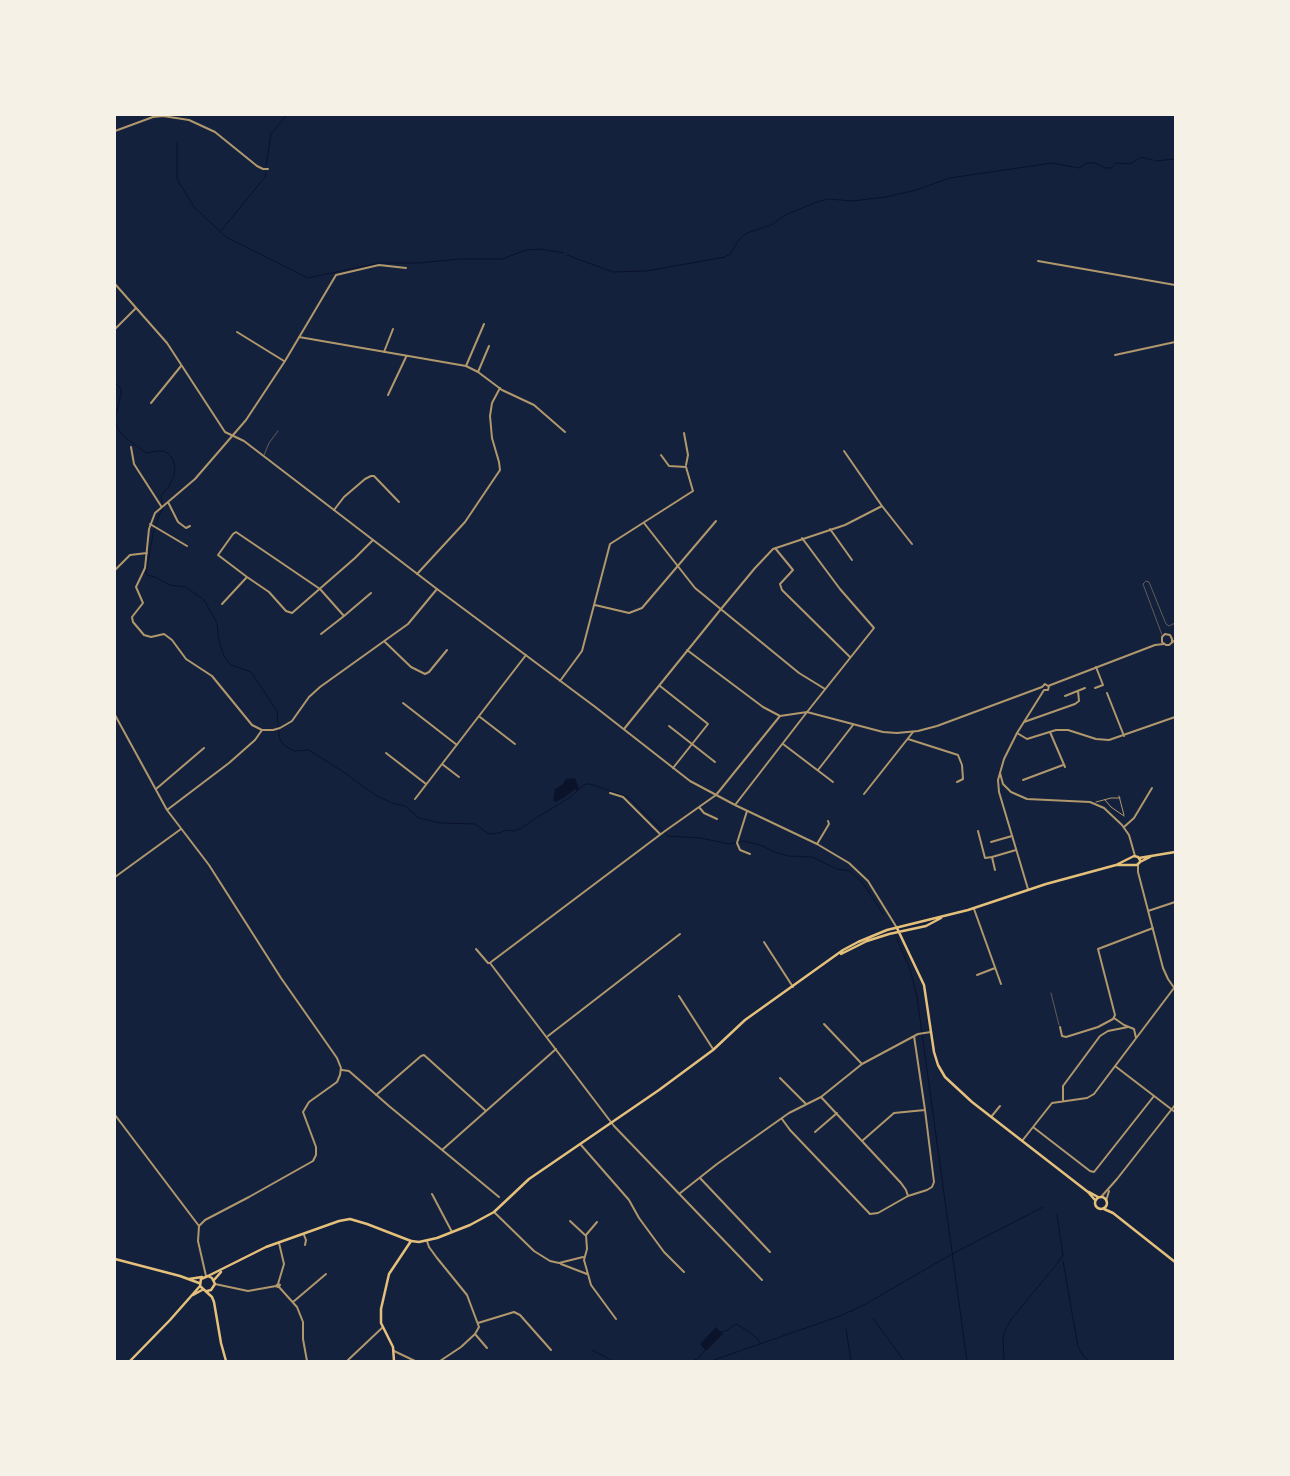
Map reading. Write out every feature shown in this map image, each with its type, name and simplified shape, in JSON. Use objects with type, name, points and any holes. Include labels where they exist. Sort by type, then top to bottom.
[{"type":"main road","points":[[189,1278],[205,1276],[224,1269],[262,1249],[335,1222],[350,1219],[411,1241],[427,1240],[470,1225],[494,1212],[529,1179],[581,1145],[713,1050],[737,1026],[850,946],[871,936],[974,908],[1028,889],[1116,865],[1137,863],[1175,852]]},
{"type":"main road","points":[[1133,857],[1130,861],[1137,863]]},
{"type":"main road","points":[[1133,857],[1137,863]]},
{"type":"main road","points":[[1116,865],[1133,857]]},
{"type":"main road","points":[[837,955],[867,942],[926,926],[945,916]]},
{"type":"main road","points":[[896,928],[926,990],[935,1057],[945,1077],[991,1117],[1088,1192],[1095,1200],[1094,1205],[1097,1208],[1105,1207],[1175,1262]]},
{"type":"main road","points":[[1088,1192],[1106,1201],[1105,1207]]},
{"type":"main road","points":[[1095,1200],[1100,1197]]},
{"type":"main road","points":[[394,1361],[394,1351],[383,1327],[381,1315],[387,1280],[411,1241]]},
{"type":"main road","points":[[115,1259],[189,1278],[200,1284],[202,1290]]},
{"type":"main road","points":[[214,1280],[224,1269]]},
{"type":"main road","points":[[205,1276],[214,1280]]},
{"type":"main road","points":[[130,1361],[192,1296],[205,1276]]},
{"type":"main road","points":[[192,1296],[202,1290],[213,1289],[214,1280]]},
{"type":"main road","points":[[207,1291],[212,1297],[215,1306],[220,1343],[226,1361]]},
{"type":"street","points":[[115,131],[135,122],[158,116],[189,120],[215,132],[257,166],[263,169],[268,168]]},
{"type":"street","points":[[1038,261],[1175,285]]},
{"type":"street","points":[[406,268],[379,265],[336,275],[285,361],[234,435],[195,479],[155,513],[150,524],[145,568],[136,587],[143,603],[133,615],[133,622],[148,636],[167,635],[186,659],[216,679],[248,721],[256,728],[276,730],[296,716],[314,692],[385,642],[412,620],[437,589]]},
{"type":"street","points":[[115,284],[167,343],[222,429],[234,435],[263,456],[694,784],[840,857],[860,873],[878,895],[896,928]]},
{"type":"street","points":[[115,329],[136,308]]},
{"type":"street","points":[[466,366],[484,324]]},
{"type":"street","points":[[384,352],[393,330]]},
{"type":"street","points":[[237,332],[285,361]]},
{"type":"street","points":[[298,337],[466,366],[500,388],[534,404],[566,432]]},
{"type":"street","points":[[1115,355],[1175,342]]},
{"type":"street","points":[[478,372],[489,346]]},
{"type":"street","points":[[388,395],[406,357]]},
{"type":"street","points":[[151,403],[182,365]]},
{"type":"street","points":[[417,574],[465,522],[500,470],[492,438],[490,416],[492,403],[500,388]]},
{"type":"street","points":[[560,681],[582,651],[610,544],[693,491],[686,466],[688,455],[684,433]]},
{"type":"street","points":[[132,447],[134,464],[161,506]]},
{"type":"street","points":[[844,451],[882,506],[912,544]]},
{"type":"street","points":[[661,455],[669,466],[686,466]]},
{"type":"street","points":[[334,510],[344,497],[371,476],[374,476],[399,502]]},
{"type":"street","points":[[167,501],[178,522],[186,528],[190,526]]},
{"type":"street","points":[[624,729],[687,650],[774,548],[845,525],[882,506]]},
{"type":"street","points":[[595,605],[629,613],[636,611],[647,603],[716,521]]},
{"type":"street","points":[[644,522],[695,588],[798,672],[825,689]]},
{"type":"street","points":[[150,524],[187,546]]},
{"type":"street","points":[[830,529],[852,560]]},
{"type":"street","points":[[344,616],[320,589],[236,532],[218,555],[269,592],[289,613],[295,612],[320,589],[355,558],[373,540]]},
{"type":"street","points":[[736,805],[874,628],[840,589],[802,538]]},
{"type":"street","points":[[774,548],[793,570],[780,584],[782,590],[851,658]]},
{"type":"street","points":[[115,570],[130,555],[147,553]]},
{"type":"street","points":[[222,604],[247,577]]},
{"type":"street","points":[[320,634],[370,593]]},
{"type":"street","points":[[1155,645],[1166,634],[1175,636]]},
{"type":"street","points":[[1028,889],[999,792],[998,780],[1004,759],[1017,733],[1045,684],[1048,686],[1155,645],[1170,644],[1174,641],[1171,636]]},
{"type":"street","points":[[1162,638],[1164,644]]},
{"type":"street","points":[[385,642],[411,667],[425,674],[429,672],[448,650]]},
{"type":"street","points":[[687,650],[763,707],[780,716],[807,712],[883,732],[913,732],[937,726],[1043,689],[1048,690],[1048,686]]},
{"type":"street","points":[[415,799],[526,655]]},
{"type":"street","points":[[1095,688],[1103,685],[1096,667]]},
{"type":"street","points":[[660,686],[708,724],[673,768]]},
{"type":"street","points":[[1065,696],[1085,688]]},
{"type":"street","points":[[1024,722],[1075,704],[1079,701],[1078,691]]},
{"type":"street","points":[[1106,694],[1124,736]]},
{"type":"street","points":[[403,704],[457,745]]},
{"type":"street","points":[[115,715],[168,810],[217,877],[281,978],[337,1058],[342,1070],[337,1082],[309,1102],[303,1112],[316,1147],[316,1155],[313,1161],[249,1198],[205,1220],[199,1226],[197,1230],[198,1241],[205,1276]]},
{"type":"street","points":[[490,963],[665,831],[716,795],[780,716]]},
{"type":"street","points":[[480,717],[515,744]]},
{"type":"street","points":[[1017,733],[1027,740],[1050,732],[1068,730],[1104,740],[1112,740],[1175,717]]},
{"type":"street","points":[[818,770],[853,725]]},
{"type":"street","points":[[669,726],[715,762]]},
{"type":"street","points":[[168,810],[229,763],[255,740],[262,730]]},
{"type":"street","points":[[864,794],[913,732]]},
{"type":"street","points":[[1023,780],[1064,766],[1050,732]]},
{"type":"street","points":[[908,739],[958,755],[962,765],[963,779],[957,782]]},
{"type":"street","points":[[783,744],[833,782]]},
{"type":"street","points":[[156,789],[204,748]]},
{"type":"street","points":[[386,753],[426,784]]},
{"type":"street","points":[[442,764],[459,776]]},
{"type":"street","points":[[1000,773],[1003,784],[1015,795],[1027,799],[1090,802],[1108,810],[1129,835],[1133,848],[1133,857]]},
{"type":"street","points":[[1124,827],[1134,818],[1152,788]]},
{"type":"street","points":[[610,793],[623,797],[661,834]]},
{"type":"street","points":[[1096,802],[1111,798],[1119,797],[1124,816],[1105,800]]},
{"type":"street","points":[[699,807],[704,813],[717,819]]},
{"type":"street","points":[[747,811],[737,843],[740,850],[750,854]]},
{"type":"street","points":[[817,844],[829,824],[828,821]]},
{"type":"street","points":[[115,877],[181,828]]},
{"type":"street","points":[[978,831],[985,858],[1016,850]]},
{"type":"street","points":[[991,842],[1012,836]]},
{"type":"street","points":[[992,857],[995,870]]},
{"type":"street","points":[[1022,1141],[1054,1102],[1092,1096],[1174,988],[1165,973],[1137,863]]},
{"type":"street","points":[[1148,911],[1175,902]]},
{"type":"street","points":[[974,908],[1001,984]]},
{"type":"street","points":[[1136,1038],[1134,1029],[1114,1018],[1098,950],[1153,928]]},
{"type":"street","points":[[547,1036],[680,934]]},
{"type":"street","points":[[764,942],[793,987]]},
{"type":"street","points":[[476,949],[490,963],[612,1123],[762,1280]]},
{"type":"street","points":[[977,975],[995,968]]},
{"type":"street","points":[[679,996],[713,1050]]},
{"type":"street","points":[[1060,1027],[1062,1036],[1066,1037],[1098,1028],[1114,1018]]},
{"type":"street","points":[[824,1024],[862,1064]]},
{"type":"street","points":[[1063,1100],[1063,1086],[1100,1036],[1108,1031],[1128,1027]]},
{"type":"street","points":[[679,1194],[699,1177],[789,1113],[822,1097],[862,1064],[914,1036],[931,1032]]},
{"type":"street","points":[[782,1119],[790,1130],[870,1214],[878,1213],[908,1196],[932,1187],[934,1182],[926,1110],[914,1036]]},
{"type":"street","points":[[442,1150],[556,1049]]},
{"type":"street","points":[[376,1095],[422,1055],[458,1084],[485,1110]]},
{"type":"street","points":[[1116,1066],[1175,1112]]},
{"type":"street","points":[[342,1070],[349,1071],[499,1197]]},
{"type":"street","points":[[780,1078],[806,1104]]},
{"type":"street","points":[[1033,1127],[1094,1172],[1154,1096]]},
{"type":"street","points":[[822,1097],[901,1183],[908,1196]]},
{"type":"street","points":[[1100,1197],[1110,1188],[1175,1105]]},
{"type":"street","points":[[991,1117],[1000,1106]]},
{"type":"street","points":[[862,1141],[894,1113],[926,1110]]},
{"type":"street","points":[[815,1132],[837,1113]]},
{"type":"street","points":[[115,1115],[199,1226]]},
{"type":"street","points":[[581,1145],[629,1200],[639,1218],[664,1252],[684,1272]]},
{"type":"street","points":[[699,1177],[770,1252]]},
{"type":"street","points":[[1106,1201],[1110,1188]]},
{"type":"street","points":[[432,1194],[452,1232]]},
{"type":"street","points":[[1175,1200],[1175,1210]]},
{"type":"street","points":[[494,1212],[537,1253],[550,1261],[587,1274]]},
{"type":"street","points":[[570,1221],[586,1236],[587,1249],[584,1258],[591,1286],[616,1318]]},
{"type":"street","points":[[586,1236],[597,1222]]},
{"type":"street","points":[[304,1235],[305,1245]]},
{"type":"street","points":[[427,1240],[437,1258],[467,1295],[479,1327],[475,1334],[461,1347],[446,1360],[440,1361]]},
{"type":"street","points":[[278,1286],[284,1264],[280,1243]]},
{"type":"street","points":[[559,1264],[584,1258]]},
{"type":"street","points":[[292,1302],[326,1274]]},
{"type":"street","points":[[215,1284],[248,1292],[278,1286]]},
{"type":"street","points":[[278,1286],[297,1308],[303,1322],[303,1339],[307,1361]]},
{"type":"street","points":[[478,1323],[514,1312],[520,1315],[551,1350]]},
{"type":"street","points":[[347,1361],[383,1327]]},
{"type":"street","points":[[475,1334],[488,1348]]},
{"type":"street","points":[[394,1351],[415,1361]]},
{"type":"lane","points":[[263,456],[269,443],[278,431]]},
{"type":"lane","points":[[1162,638],[1161,630],[1143,584],[1146,581],[1149,582],[1166,624],[1169,626],[1175,623]]},
{"type":"lane","points":[[1051,994],[1060,1027]]},
{"type":"water","points":[[574,778],[579,789],[577,791],[575,789],[556,802],[553,800],[555,789],[562,785],[566,779]]},
{"type":"water","points":[[716,1327],[723,1334],[706,1351],[700,1344]]},
{"type":"waterway","points":[[266,166],[271,134],[287,115]]},
{"type":"waterway","points":[[177,142],[177,179],[194,207],[226,237],[308,278],[379,263],[502,259],[526,250],[540,249],[564,253]]},
{"type":"waterway","points":[[567,255],[613,272],[646,271],[725,257],[731,253],[739,239],[747,233],[771,225],[785,215],[829,199],[852,201],[886,197],[916,190],[950,178],[1052,163],[1079,168],[1087,163],[1095,163],[1105,168],[1111,168],[1116,163],[1130,164],[1141,157],[1153,160]]},
{"type":"waterway","points":[[1155,161],[1175,159]]},
{"type":"waterway","points":[[220,232],[265,177],[266,172]]},
{"type":"waterway","points":[[115,382],[121,389],[115,419],[122,435],[146,453],[164,451],[169,454],[175,468],[174,476],[161,496],[163,508],[153,534],[146,573],[170,585],[186,587],[204,600],[217,623],[219,642],[224,656],[231,665],[251,672],[277,711],[279,736],[281,742],[287,747],[294,751],[309,750],[377,796],[392,803],[405,806],[419,818],[440,823],[475,824],[489,834],[520,829],[569,798],[585,784],[590,784],[628,797],[668,836],[701,838],[729,844],[744,841],[788,856],[812,857],[837,869],[850,871],[863,883],[883,914]]},
{"type":"waterway","points":[[897,939],[910,969],[917,997],[967,1361]]},
{"type":"waterway","points":[[711,1361],[840,1316],[864,1305],[952,1254],[1043,1207]]},
{"type":"waterway","points":[[1057,1214],[1063,1256]]},
{"type":"waterway","points":[[1004,1361],[1003,1338],[1006,1328],[1063,1255]]},
{"type":"waterway","points":[[1063,1261],[1078,1347],[1089,1361]]},
{"type":"waterway","points":[[873,1318],[904,1361]]},
{"type":"waterway","points":[[721,1332],[737,1324],[756,1337],[761,1344]]},
{"type":"waterway","points":[[846,1329],[851,1361]]},
{"type":"waterway","points":[[592,1350],[613,1361]]},
{"type":"waterway","points":[[693,1361],[705,1350]]}]
